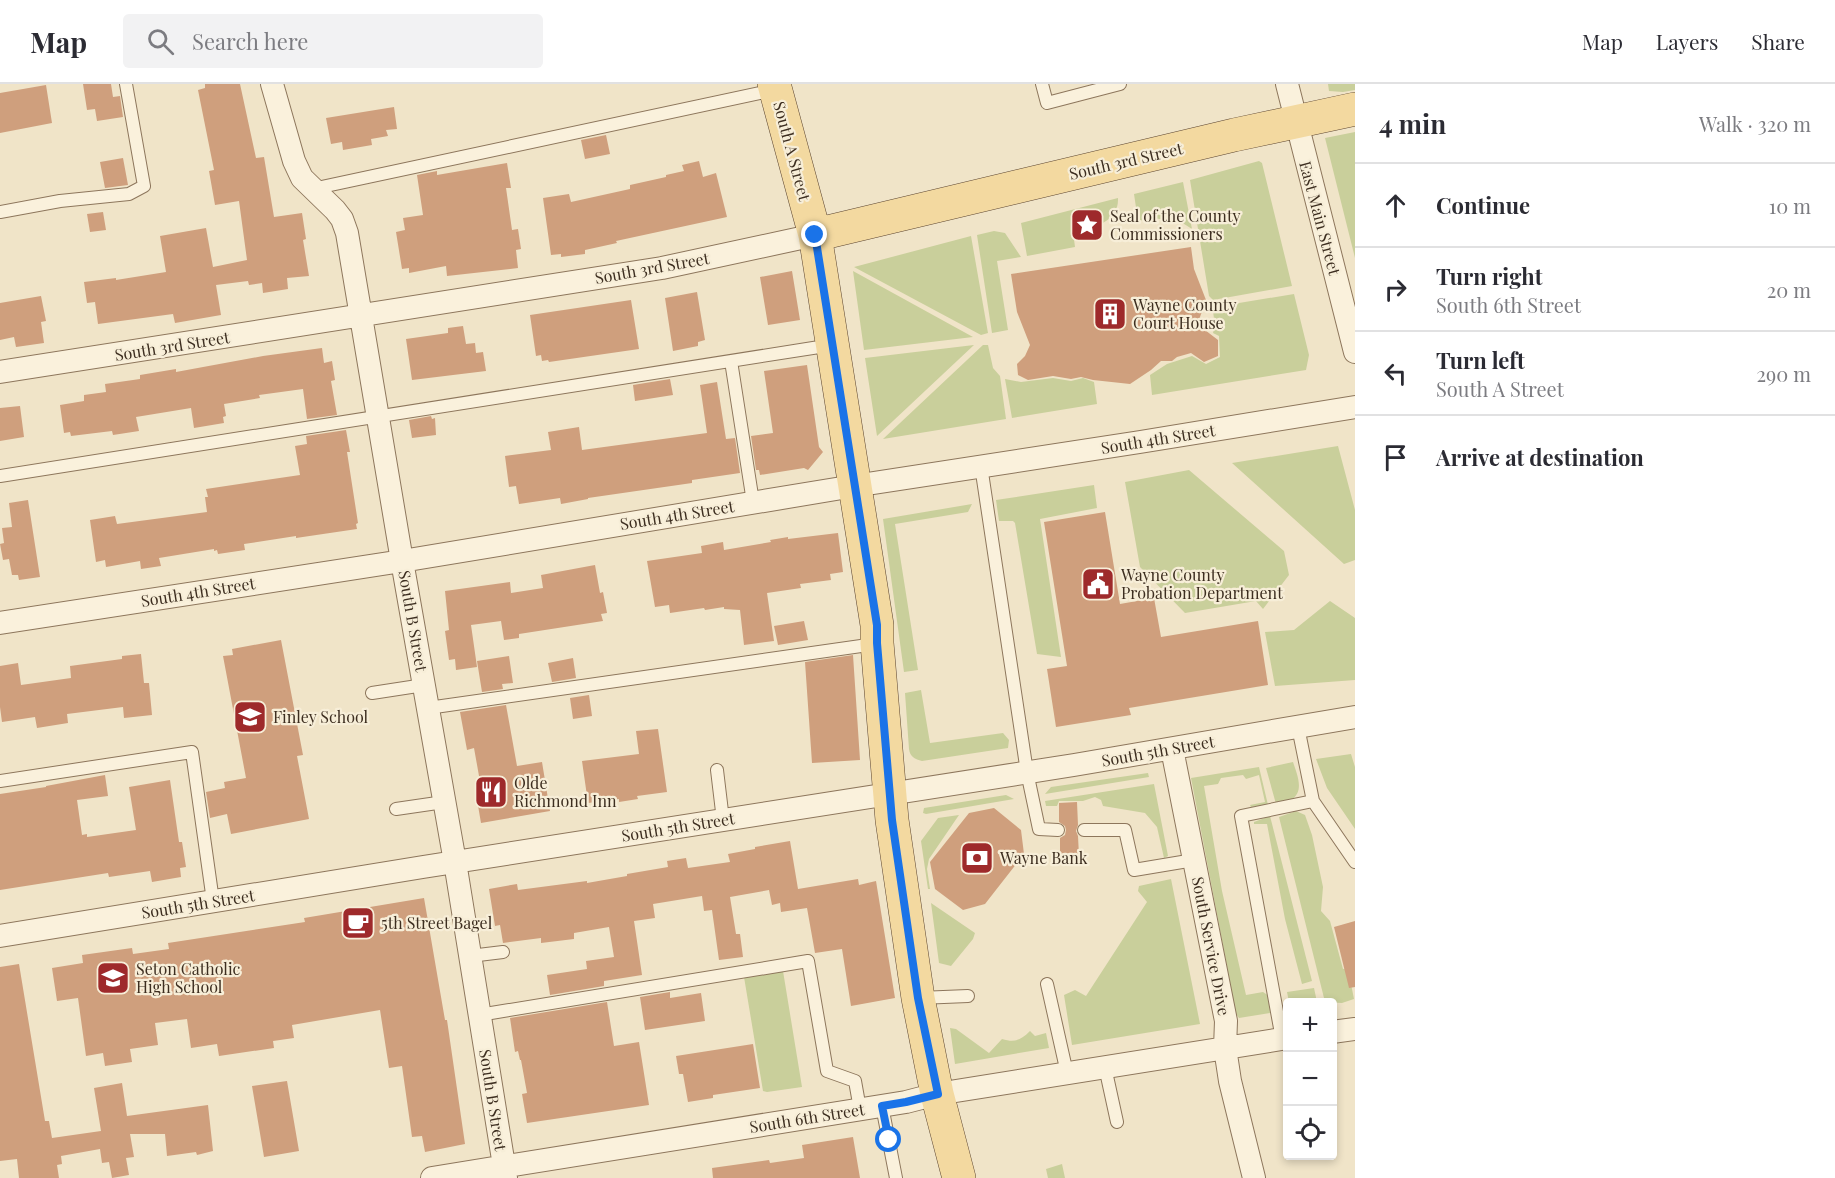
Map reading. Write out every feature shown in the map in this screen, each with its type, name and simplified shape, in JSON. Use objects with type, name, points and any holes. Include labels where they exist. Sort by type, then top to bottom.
[{"type":"main road","name":"South A Street","points":[[775,87],[815,235],[877,625],[889,793],[918,998],[938,1094],[959,1178]]},
{"type":"main road","name":"South 3rd Street","points":[[815,235],[1295,120],[1355,109]]},
{"type":"street","name":"South B Street","points":[[272,84],[294,161],[302,178],[335,210],[347,233],[455,862],[504,1172]]},
{"type":"street","name":"East Main Street","points":[[1287,84],[1355,352]]},
{"type":"street","name":"South 3rd Street","points":[[0,372],[662,268],[815,235]]},
{"type":"street","name":"South 4th Street","points":[[0,623],[402,561],[753,502],[1355,407]]},
{"type":"street","name":"South 5th Street","points":[[0,936],[1355,718]]},
{"type":"street","name":"South Service Drive","points":[[1172,749],[1226,1021],[1225,1047],[1230,1081],[1254,1178]]},
{"type":"street","points":[[1337,1031],[1355,1029]]},
{"type":"street","name":"South 6th Street","points":[[432,1178],[504,1172],[906,1102],[938,1094],[1283,1039]]},
{"type":"lane","points":[[0,212],[60,201],[129,194],[144,186],[126,84]]},
{"type":"lane","points":[[1042,84],[1047,103],[1120,84]]},
{"type":"lane","points":[[312,189],[775,87]]},
{"type":"lane","points":[[0,476],[831,345]]},
{"type":"lane","points":[[731,361],[753,502]]},
{"type":"lane","points":[[981,466],[1038,829],[1058,830]]},
{"type":"lane","points":[[428,708],[877,643]]},
{"type":"lane","points":[[372,693],[424,685]]},
{"type":"lane","points":[[1298,727],[1313,801],[1355,862]]},
{"type":"lane","points":[[0,781],[192,752],[213,901]]},
{"type":"lane","points":[[717,770],[723,820]]},
{"type":"lane","points":[[1283,1029],[1241,816],[1313,801]]},
{"type":"lane","points":[[396,809],[444,802]]},
{"type":"lane","points":[[1084,830],[1125,830],[1134,870],[1194,861]]},
{"type":"lane","points":[[470,956],[503,952]]},
{"type":"lane","points":[[479,1015],[808,961],[827,1071],[855,1081],[871,1108],[896,1178]]},
{"type":"lane","points":[[1047,984],[1067,1073]]},
{"type":"lane","points":[[918,998],[968,996]]},
{"type":"lane","points":[[1105,1067],[1117,1122]]},
{"type":"green space","points":[[1328,84],[1355,84],[1355,90],[1329,91]]},
{"type":"green space","points":[[1355,132],[1355,258],[1325,138]]},
{"type":"green space","points":[[1259,161],[1262,163],[1292,286],[1213,300],[1209,296],[1190,180]]},
{"type":"green space","points":[[1183,182],[1192,229],[1181,222],[1153,218],[1138,221],[1134,194]]},
{"type":"green space","points":[[1118,198],[1114,213],[1109,218],[1096,226],[1073,232],[1075,247],[1027,256],[1021,223]]},
{"type":"green space","points":[[994,231],[1005,233],[1021,257],[997,261],[1008,330],[992,333],[977,235]]},
{"type":"green space","points":[[971,236],[988,333],[981,335],[854,267]]},
{"type":"green space","points":[[853,271],[973,337],[864,350]]},
{"type":"green space","points":[[1294,294],[1309,355],[1306,370],[1152,395],[1150,375],[1167,364],[1192,356],[1206,364],[1220,357],[1219,336],[1213,333],[1215,307]]},
{"type":"green space","points":[[974,345],[877,436],[865,358]]},
{"type":"green space","points":[[983,345],[988,345],[993,368],[1000,376],[1006,419],[883,439]]},
{"type":"green space","points":[[1053,378],[1071,381],[1083,378],[1094,382],[1097,404],[1012,418],[1005,379],[1021,382]]},
{"type":"green space","points":[[1338,446],[1355,510],[1355,560],[1344,564],[1232,463]]},
{"type":"green space","points":[[1189,470],[1284,551],[1289,575],[1263,609],[1256,601],[1185,613],[1140,567],[1125,482]]},
{"type":"green space","points":[[1094,485],[1097,508],[1040,519],[1061,657],[1037,654],[1015,523],[999,521],[996,500]]},
{"type":"green space","points":[[972,504],[968,512],[895,524],[918,670],[904,672],[883,519]]},
{"type":"green space","points":[[1330,601],[1355,618],[1355,680],[1275,686],[1265,632],[1294,630]]},
{"type":"green space","points":[[921,690],[930,743],[1003,733],[1009,740],[1008,748],[922,761],[913,757],[909,749],[905,693]]},
{"type":"green space","points":[[1351,754],[1355,767],[1355,829],[1327,788],[1316,759]]},
{"type":"green space","points":[[1293,762],[1299,782],[1298,792],[1290,801],[1276,804],[1266,768]]},
{"type":"green space","points":[[1259,767],[1268,805],[1251,807],[1250,805],[1265,802],[1259,775],[1246,779],[1243,775],[1221,778],[1218,784],[1204,786],[1222,891],[1246,995],[1263,992],[1269,996],[1270,1013],[1239,1018],[1236,1014],[1191,778]]},
{"type":"green space","points":[[1148,773],[1149,777],[1045,794],[1051,787]]},
{"type":"green space","points":[[1154,784],[1168,856],[1164,858],[1157,827],[1145,813],[1103,806],[1101,800],[1095,797],[1083,801],[1059,801],[1057,806],[1046,806],[1045,801]]},
{"type":"green space","points":[[1006,795],[1014,799],[923,813],[924,808]]},
{"type":"green space","points":[[1296,811],[1305,815],[1312,835],[1323,887],[1321,911],[1330,921],[1343,969],[1355,967],[1351,984],[1354,999],[1342,1003],[1337,1003],[1337,998],[1324,998],[1279,817]]},
{"type":"green space","points":[[959,815],[929,859],[927,869],[930,889],[928,889],[921,841],[938,818]]},
{"type":"green space","points":[[1270,816],[1312,981],[1302,984],[1285,919],[1267,824],[1254,824]]},
{"type":"green space","points":[[1171,879],[1200,1024],[1072,1045],[1064,995],[1075,990],[1086,996],[1147,902],[1138,891],[1139,886]]},
{"type":"green space","points":[[931,903],[975,933],[973,939],[951,966],[939,963]]},
{"type":"green space","points":[[783,971],[802,1087],[767,1092],[763,1091],[744,977]]},
{"type":"green space","points":[[1314,988],[1316,998],[1288,998],[1287,992]]},
{"type":"green space","points":[[950,1028],[956,1029],[989,1053],[1002,1039],[1018,1040],[1030,1031],[1035,1036],[1046,1033],[1049,1048],[955,1064]]},
{"type":"green space","points":[[1062,1164],[1065,1178],[1048,1178],[1046,1169]]},
{"type":"building","points":[[83,84],[111,84],[113,97],[120,96],[123,117],[97,121],[95,109],[87,110]]},
{"type":"building","points":[[205,84],[240,84],[256,158],[264,157],[274,217],[302,213],[306,239],[303,240],[309,276],[287,278],[288,289],[263,293],[262,283],[249,285],[248,281],[216,285],[221,315],[175,323],[173,314],[98,324],[95,302],[87,303],[84,282],[116,278],[116,280],[166,272],[160,236],[206,228],[213,267],[247,260],[239,201],[215,205],[209,171],[214,170],[198,90],[205,88]]},
{"type":"building","points":[[46,85],[52,123],[0,133],[0,93]]},
{"type":"building","points":[[394,107],[397,129],[386,130],[388,136],[371,139],[372,145],[343,150],[342,142],[331,144],[326,118]]},
{"type":"building","points":[[606,135],[610,154],[585,159],[581,140]]},
{"type":"building","points":[[123,158],[128,185],[105,188],[100,162]]},
{"type":"building","points":[[699,161],[703,177],[716,173],[727,217],[616,241],[617,243],[585,250],[585,254],[561,257],[561,254],[551,255],[543,198],[569,194],[571,202],[630,189],[630,185],[684,171],[682,165]]},
{"type":"building","points":[[507,163],[511,188],[506,188],[512,230],[518,229],[521,249],[516,250],[518,268],[447,276],[446,266],[409,273],[409,268],[402,269],[396,232],[405,230],[403,218],[423,215],[417,175],[437,171],[437,175]]},
{"type":"building","points":[[103,212],[106,230],[90,232],[87,214]]},
{"type":"building","name":"Wayne County Court House","points":[[1191,247],[1194,269],[1206,300],[1200,317],[1201,327],[1218,340],[1218,356],[1204,362],[1191,353],[1172,361],[1161,361],[1130,384],[1081,377],[1071,379],[1053,376],[1028,380],[1018,375],[1017,364],[1025,356],[1030,345],[1017,312],[1011,274]]},
{"type":"building","points":[[792,271],[800,320],[768,325],[760,277]]},
{"type":"building","points":[[697,292],[705,340],[698,342],[698,346],[673,351],[665,298]]},
{"type":"building","points":[[41,296],[46,321],[41,322],[44,343],[16,347],[14,337],[0,340],[0,303]]},
{"type":"building","points":[[631,300],[639,349],[549,362],[548,360],[542,361],[541,355],[536,356],[530,315]]},
{"type":"building","points":[[463,326],[466,344],[475,343],[476,353],[483,352],[486,371],[412,380],[406,339],[448,333],[448,328]]},
{"type":"building","points":[[322,348],[324,363],[332,361],[335,380],[331,381],[337,415],[307,419],[303,389],[259,395],[260,398],[224,404],[226,416],[223,417],[224,423],[194,428],[191,408],[136,417],[139,431],[113,435],[112,431],[71,436],[70,432],[64,433],[60,405],[84,401],[84,395],[106,392],[105,384],[140,379],[140,375],[176,369],[176,372]]},
{"type":"building","points":[[807,365],[819,447],[823,452],[808,470],[804,468],[760,475],[759,470],[756,470],[751,436],[773,433],[764,371]]},
{"type":"building","points":[[670,379],[673,395],[635,401],[633,385]]},
{"type":"building","points":[[717,382],[726,439],[735,438],[740,473],[561,504],[560,498],[519,504],[516,486],[509,487],[505,456],[551,450],[548,432],[579,427],[582,450],[707,433],[700,385]]},
{"type":"building","points":[[20,406],[24,437],[0,441],[0,408]]},
{"type":"building","points":[[431,416],[432,419],[435,418],[436,435],[412,438],[409,420]]},
{"type":"building","points":[[346,430],[357,529],[244,544],[245,550],[218,554],[214,549],[159,558],[161,566],[141,569],[140,561],[106,567],[105,560],[96,562],[90,520],[115,516],[117,524],[207,512],[206,489],[300,475],[295,446],[307,444],[306,436]]},
{"type":"building","points":[[28,500],[40,577],[19,580],[18,575],[12,575],[9,559],[3,560],[0,544],[4,543],[2,528],[12,527],[9,503]]},
{"type":"building","points":[[1105,512],[1120,604],[1154,598],[1161,637],[1258,621],[1268,685],[1129,708],[1131,715],[1056,727],[1047,669],[1067,666],[1044,522]]},
{"type":"building","points":[[838,533],[843,572],[830,574],[831,580],[800,584],[801,588],[767,593],[774,641],[744,645],[740,610],[724,609],[724,607],[670,613],[669,605],[655,607],[647,561],[702,553],[701,546],[723,542],[724,550],[788,537],[788,539]]},
{"type":"building","points":[[595,565],[600,593],[603,592],[607,613],[601,614],[603,621],[519,634],[519,638],[504,640],[501,621],[471,625],[477,667],[456,670],[455,659],[449,660],[445,631],[449,630],[445,591],[510,582],[511,593],[543,588],[541,575]]},
{"type":"building","points":[[804,621],[808,640],[778,645],[774,626]]},
{"type":"building","points":[[281,640],[303,755],[297,756],[309,819],[231,834],[227,814],[210,818],[206,792],[225,788],[224,782],[246,778],[223,656],[233,655],[232,649]]},
{"type":"building","points":[[141,654],[144,683],[149,683],[152,715],[124,718],[123,707],[67,714],[68,723],[37,728],[35,717],[2,722],[0,666],[18,663],[21,685],[71,678],[70,666]]},
{"type":"building","points":[[853,655],[860,760],[812,763],[805,662]]},
{"type":"building","points":[[509,656],[513,683],[502,684],[503,689],[482,692],[477,661]]},
{"type":"building","points":[[573,658],[576,678],[552,682],[548,663]]},
{"type":"building","points":[[589,695],[592,716],[573,719],[570,698]]},
{"type":"building","points":[[506,705],[517,766],[542,762],[550,811],[481,823],[475,788],[481,787],[474,748],[467,750],[460,712]]},
{"type":"building","points":[[658,729],[667,792],[637,796],[638,799],[619,802],[619,799],[588,803],[582,761],[639,754],[636,731]]},
{"type":"building","points":[[105,775],[108,796],[77,800],[82,835],[87,834],[87,837],[136,830],[129,787],[170,780],[179,842],[182,842],[186,867],[180,868],[181,877],[152,882],[150,871],[109,877],[108,873],[0,890],[0,794]]},
{"type":"building","points":[[1077,802],[1076,831],[1079,856],[1060,857],[1060,838],[1065,835],[1066,830],[1065,826],[1059,822],[1059,803]]},
{"type":"building","name":"Wayne Bank","points":[[994,808],[1021,830],[1024,854],[985,904],[963,910],[935,889],[930,862],[969,813]]},
{"type":"building","points":[[790,841],[798,889],[858,879],[859,885],[876,881],[895,998],[851,1006],[842,949],[815,953],[807,908],[781,912],[780,903],[772,905],[769,890],[730,897],[736,934],[740,934],[743,957],[719,960],[712,910],[704,911],[702,896],[653,904],[655,918],[634,921],[642,975],[604,981],[604,986],[550,995],[547,975],[587,969],[586,961],[614,957],[609,927],[574,933],[574,939],[541,943],[541,938],[503,943],[500,925],[495,926],[489,889],[517,884],[518,890],[587,881],[587,883],[668,867],[667,861],[686,858],[688,868],[730,862],[728,854]]},
{"type":"building","points":[[424,898],[445,1020],[447,1020],[465,1144],[425,1152],[422,1136],[412,1137],[402,1066],[389,1068],[380,1010],[292,1025],[294,1038],[273,1041],[274,1048],[219,1056],[217,1044],[191,1048],[187,1019],[155,1023],[158,1045],[130,1049],[132,1062],[105,1066],[103,1053],[86,1056],[78,998],[57,1001],[52,968],[83,963],[82,955],[132,948],[133,954],[169,949],[168,943],[305,922],[304,918]]},
{"type":"building","points":[[1355,921],[1355,987],[1349,988],[1334,927]]},
{"type":"building","points":[[19,964],[45,1121],[49,1121],[52,1138],[101,1131],[94,1088],[122,1083],[127,1116],[208,1105],[213,1151],[197,1155],[196,1152],[167,1156],[165,1134],[130,1134],[134,1157],[126,1158],[129,1175],[112,1178],[109,1162],[102,1163],[100,1149],[61,1156],[62,1164],[57,1165],[59,1178],[19,1178],[17,1159],[0,1161],[0,967]]},
{"type":"building","points":[[670,992],[670,998],[701,993],[705,1021],[645,1030],[640,997]]},
{"type":"building","points":[[607,1002],[614,1046],[639,1042],[649,1105],[527,1123],[522,1094],[527,1093],[521,1060],[518,1051],[515,1052],[510,1018]]},
{"type":"building","points":[[753,1044],[760,1088],[713,1095],[713,1098],[688,1102],[683,1074],[679,1074],[676,1056]]},
{"type":"building","points":[[287,1081],[299,1151],[264,1157],[252,1086]]},
{"type":"building","points":[[853,1137],[860,1178],[713,1178],[712,1168],[804,1158],[802,1145]]},
{"type":"place","name":"Seal of the County Commissioners","points":[[1087,225]]},
{"type":"place","name":"Wayne County Court House","points":[[1110,314]]},
{"type":"place","name":"Wayne County Probation Department","points":[[1098,584]]},
{"type":"place","name":"Finley School","points":[[250,717]]},
{"type":"place","name":"Olde Richmond Inn","points":[[491,792]]},
{"type":"place","name":"Wayne Bank","points":[[977,858]]},
{"type":"place","name":"5th Street Bagel","points":[[358,923]]},
{"type":"place","name":"Seton Catholic High School","points":[[113,978]]},
{"type":"route","points":[[815,235],[877,625],[892,820],[918,998],[938,1094],[882,1106],[889,1140]]}]
